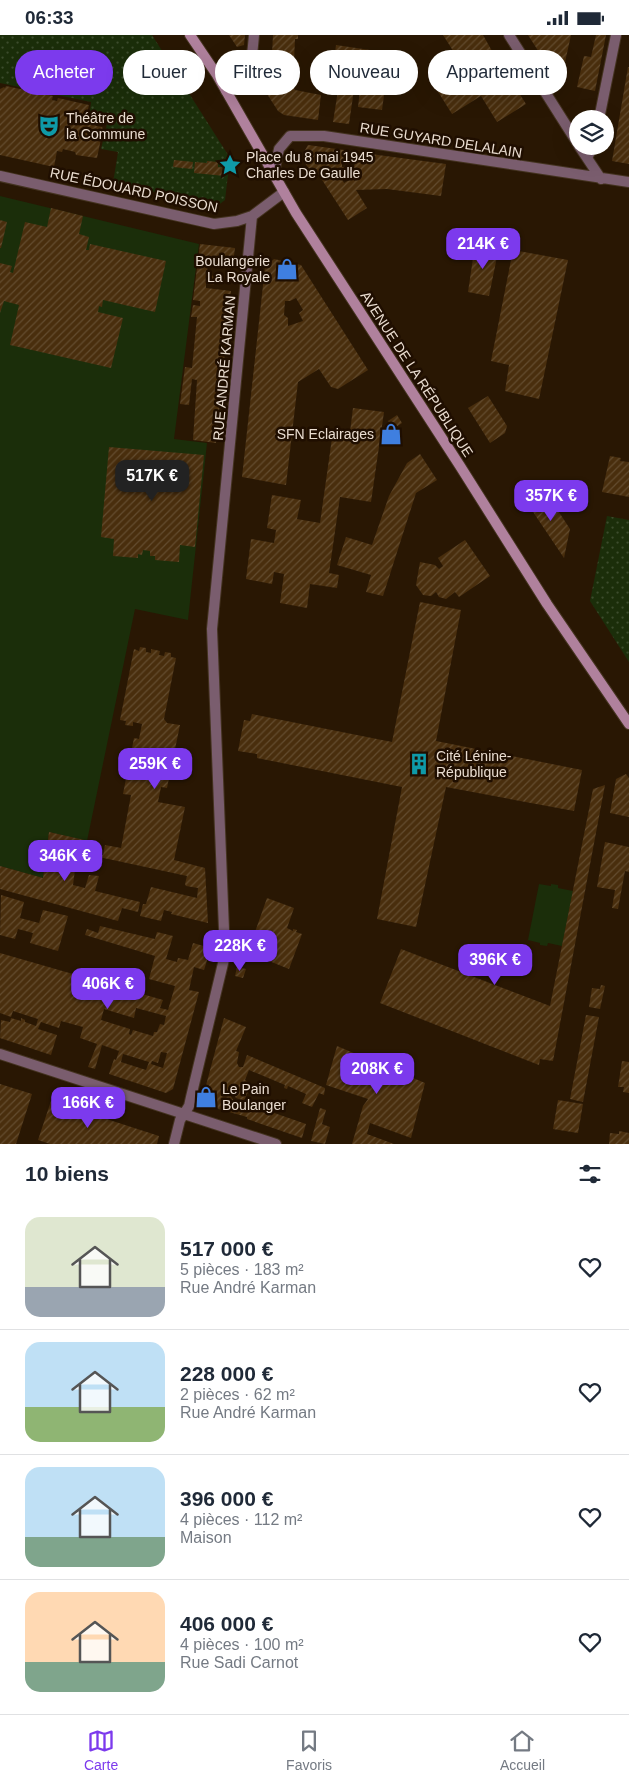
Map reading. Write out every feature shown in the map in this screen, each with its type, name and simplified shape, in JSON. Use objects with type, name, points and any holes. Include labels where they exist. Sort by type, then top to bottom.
[{"type":"main road","name":"AVENUE DE LA RÉPUBLIQUE","points":[[190,35],[215,74]]},
{"type":"main road","name":"AVENUE DE LA RÉPUBLIQUE","points":[[228,95],[296,213],[547,604],[629,723]]},
{"type":"street","points":[[253,50],[254,35]]},
{"type":"street","points":[[509,35],[569,131]]},
{"type":"street","points":[[601,110],[616,35]]},
{"type":"street","name":"RUE GUYARD DELALAIN","points":[[274,173],[279,149],[290,135],[324,135],[629,182]]},
{"type":"street","points":[[584,155],[601,179]]},
{"type":"street","name":"RUE ÉDOUARD POISSON","points":[[0,176],[214,224],[238,221],[252,216],[284,192]]},
{"type":"street","name":"RUE ANDRÉ KARMAN","points":[[174,1144],[191,1097],[225,955],[212,629],[252,216]]},
{"type":"street","points":[[0,1053],[276,1144]]},
{"type":"green space","points":[[0,35],[152,35],[162,50],[123,50],[123,95],[190,95],[230,158],[225,200],[217,206],[113,183],[118,152],[101,149],[107,124],[89,120],[91,102],[57,95],[113,95],[113,50],[15,50],[15,86],[0,83]]},
{"type":"green space","points":[[0,196],[199,244],[174,439],[207,443],[188,620],[135,609],[87,841],[49,832],[43,878],[0,866]]},
{"type":"green space","points":[[607,516],[629,520],[629,662],[590,601]]},
{"type":"green space","points":[[539,884],[558,885],[558,888],[573,891],[562,946],[548,943],[547,946],[540,945],[540,943],[528,940]]},
{"type":"building","points":[[229,35],[245,35],[244,45],[237,47]]},
{"type":"building","points":[[273,35],[298,35],[298,39],[295,39],[294,50],[272,50]]},
{"type":"building","points":[[443,35],[483,35],[491,50],[453,50]]},
{"type":"building","points":[[528,35],[571,35],[567,53],[567,50],[538,50]]},
{"type":"building","points":[[596,35],[606,35],[595,91],[577,87],[584,56],[591,57]]},
{"type":"building","points":[[336,45],[370,50],[335,50]]},
{"type":"building","points":[[629,67],[629,164],[612,161]]},
{"type":"building","name":"Théâtre de la Commune","points":[[6,86],[15,88],[15,95],[48,95],[53,96],[52,100],[57,101],[58,98],[89,105],[85,123],[93,122],[96,126],[103,129],[97,158],[76,155],[75,152],[63,149],[62,152],[57,151],[54,167],[0,155],[0,89]]},
{"type":"building","points":[[300,91],[310,93],[310,95],[321,95],[318,120],[284,115],[278,111],[268,95],[300,95]]},
{"type":"building","points":[[337,95],[353,95],[349,124],[333,122]]},
{"type":"building","points":[[359,95],[384,95],[382,110],[358,107]]},
{"type":"building","points":[[440,95],[520,95],[526,104],[497,122],[481,96],[452,114]]},
{"type":"building","points":[[308,145],[344,150],[343,156],[346,157],[346,162],[342,162],[342,167],[344,167],[341,177],[344,183],[353,178],[354,181],[356,180],[355,174],[353,174],[356,155],[348,154],[348,151],[446,164],[441,196],[387,189],[356,190],[367,208],[348,220],[317,172],[313,175],[303,160],[307,157],[304,152]]},
{"type":"building","points":[[174,160],[193,162],[192,169],[173,167]]},
{"type":"building","points":[[207,161],[218,162],[218,167],[225,168],[225,176],[194,173],[195,162],[207,163]]},
{"type":"building","points":[[51,208],[83,216],[79,234],[89,237],[86,250],[89,250],[90,244],[166,261],[155,312],[103,300],[102,307],[99,306],[98,312],[123,318],[111,368],[10,345],[19,305],[4,301],[0,313],[0,263],[12,266],[10,272],[13,273],[25,222],[47,227]]},
{"type":"building","points":[[0,220],[7,222],[1,248],[0,248]]},
{"type":"building","points":[[200,244],[235,248],[233,263],[208,261],[207,275],[216,276],[214,285],[206,284],[206,288],[231,291],[216,443],[193,440],[197,380],[192,379],[189,405],[180,404],[185,367],[192,368],[197,317],[191,317],[193,305],[200,306],[200,301],[193,300]]},
{"type":"building","points":[[475,245],[499,247],[489,296],[468,292]]},
{"type":"building","points":[[513,250],[568,260],[539,399],[505,391],[509,365],[491,361]]},
{"type":"building","points":[[274,259],[301,265],[368,370],[338,389],[331,387],[319,369],[298,382],[286,485],[242,477],[265,267]],"holes":[[[296,298],[303,310],[299,313],[303,321],[288,326],[288,318],[284,315],[285,301]]]},
{"type":"building","points":[[488,396],[507,426],[505,433],[490,443],[468,408]]},
{"type":"building","points":[[353,408],[384,412],[371,502],[340,497],[329,573],[339,575],[337,588],[310,584],[307,608],[280,603],[284,574],[274,572],[272,584],[246,579],[251,539],[274,543],[276,530],[267,528],[272,495],[301,500],[297,519],[320,523],[332,438],[349,440]]},
{"type":"building","points":[[397,415],[402,423],[393,429],[388,421]]},
{"type":"building","points":[[109,447],[204,455],[195,547],[180,545],[179,562],[155,560],[155,556],[150,556],[150,551],[143,550],[142,555],[138,554],[138,558],[113,556],[114,539],[101,537]]},
{"type":"building","points":[[420,454],[437,480],[416,493],[383,596],[366,592],[371,575],[337,565],[346,537],[372,545],[389,496],[407,463]]},
{"type":"building","points":[[610,456],[621,458],[620,461],[629,462],[629,497],[602,492]]},
{"type":"building","points":[[529,495],[555,506],[570,529],[564,558],[527,503]]},
{"type":"building","points":[[465,540],[490,576],[459,597],[455,592],[446,599],[439,597],[436,592],[431,596],[423,595],[416,585],[420,562],[435,565],[439,569],[443,566],[438,558]]},
{"type":"building","name":"Cité Lénine- République","points":[[420,602],[461,610],[436,741],[582,770],[574,811],[446,787],[416,927],[377,919],[402,787],[257,758],[257,754],[238,751],[244,720],[250,721],[252,714],[392,742]]},
{"type":"building","points":[[140,647],[146,648],[146,652],[151,653],[151,649],[160,651],[159,655],[164,656],[165,652],[171,653],[171,657],[176,658],[164,719],[167,723],[180,725],[167,788],[161,787],[158,802],[185,807],[174,860],[205,868],[208,923],[171,914],[172,912],[164,910],[161,921],[140,916],[151,887],[197,898],[198,888],[186,886],[185,884],[187,876],[99,857],[100,854],[103,855],[105,845],[121,848],[131,795],[123,794],[134,738],[139,739],[142,724],[133,722],[133,726],[125,725],[126,721],[120,720],[134,649],[139,651]]},
{"type":"building","points":[[626,774],[629,778],[629,817],[610,813],[616,779]]},
{"type":"building","points":[[605,785],[553,1061],[540,1059],[539,1065],[380,1003],[401,949],[550,1006],[593,789]]},
{"type":"building","points":[[49,832],[89,841],[88,848],[78,846],[73,885],[85,888],[89,875],[99,876],[95,891],[140,902],[138,912],[122,908],[118,921],[0,889],[0,866],[43,878]]},
{"type":"building","points":[[605,842],[629,847],[629,872],[625,871],[618,909],[612,908],[615,890],[597,887]]},
{"type":"building","points":[[1,895],[24,902],[20,918],[39,923],[43,910],[68,916],[58,951],[30,943],[33,933],[18,929],[15,939],[0,935]]},
{"type":"building","points":[[267,898],[294,908],[287,928],[293,931],[293,929],[297,930],[296,932],[302,934],[289,969],[264,959],[271,938],[255,932]]},
{"type":"building","points":[[100,926],[155,939],[157,932],[173,936],[166,959],[177,962],[178,958],[188,960],[193,943],[211,948],[204,970],[194,967],[189,990],[199,992],[173,1089],[166,1093],[109,1074],[119,1051],[102,1045],[95,1069],[88,1067],[97,1044],[80,1038],[83,1027],[61,1021],[59,1028],[41,1022],[38,1029],[57,1035],[51,1055],[0,1038],[1,1020],[10,1022],[11,1018],[21,1021],[21,1018],[25,1022],[36,1026],[38,1019],[13,1011],[11,1017],[0,1013],[0,953],[163,1000],[160,1008],[168,1010],[175,986],[149,979],[155,956],[85,935],[87,929],[98,933]],"holes":[[[136,1008],[166,1016],[164,1025],[160,1024],[153,1036],[133,1030],[131,1035],[129,1034],[130,1029],[101,1020],[104,1009],[134,1018]],[[161,1052],[167,1053],[163,1068],[151,1064],[152,1061],[158,1063]],[[123,1054],[149,1062],[146,1070],[121,1062]]]},
{"type":"building","points":[[237,967],[246,969],[243,978],[235,976]]},
{"type":"building","points":[[601,985],[605,986],[600,1009],[589,1007],[592,988],[600,989]]},
{"type":"building","points":[[586,1015],[599,1017],[583,1102],[570,1099]]},
{"type":"building","points":[[224,1018],[246,1027],[236,1051],[239,1052],[237,1063],[239,1067],[243,1067],[247,1055],[325,1088],[324,1095],[319,1093],[312,1107],[302,1103],[306,1094],[288,1086],[287,1089],[284,1088],[285,1085],[249,1070],[245,1080],[248,1082],[244,1090],[248,1092],[244,1101],[236,1098],[230,1087],[228,1092],[234,1101],[306,1124],[302,1138],[247,1119],[247,1117],[201,1104]]},
{"type":"building","points":[[337,1046],[425,1083],[411,1138],[370,1123],[367,1134],[394,1144],[352,1144],[363,1106],[368,1099],[326,1085]]},
{"type":"building","points":[[622,1061],[629,1062],[629,1093],[623,1092],[624,1087],[618,1087]]},
{"type":"building","points":[[0,1084],[32,1094],[16,1144],[0,1144]]},
{"type":"building","points":[[558,1100],[583,1104],[578,1133],[553,1129]]},
{"type":"building","points":[[51,1101],[159,1136],[157,1144],[50,1144],[38,1140]]},
{"type":"building","points":[[320,1108],[326,1110],[322,1124],[330,1127],[325,1144],[311,1141]]},
{"type":"building","points":[[619,1131],[629,1133],[629,1144],[609,1144],[610,1133],[619,1134]]},
{"type":"place","name":"Théâtre de la Commune","points":[[49,126]]},
{"type":"place","name":"Place du 8 mai 1945 Charles De Gaulle","points":[[230,165]]},
{"type":"place","name":"Boulangerie La Royale","points":[[287,269]]},
{"type":"place","name":"SFN Eclairages","points":[[391,434]]},
{"type":"place","name":"Cité Lénine- République","points":[[419,764]]},
{"type":"place","name":"Le Pain Boulanger","points":[[206,1097]]}]
